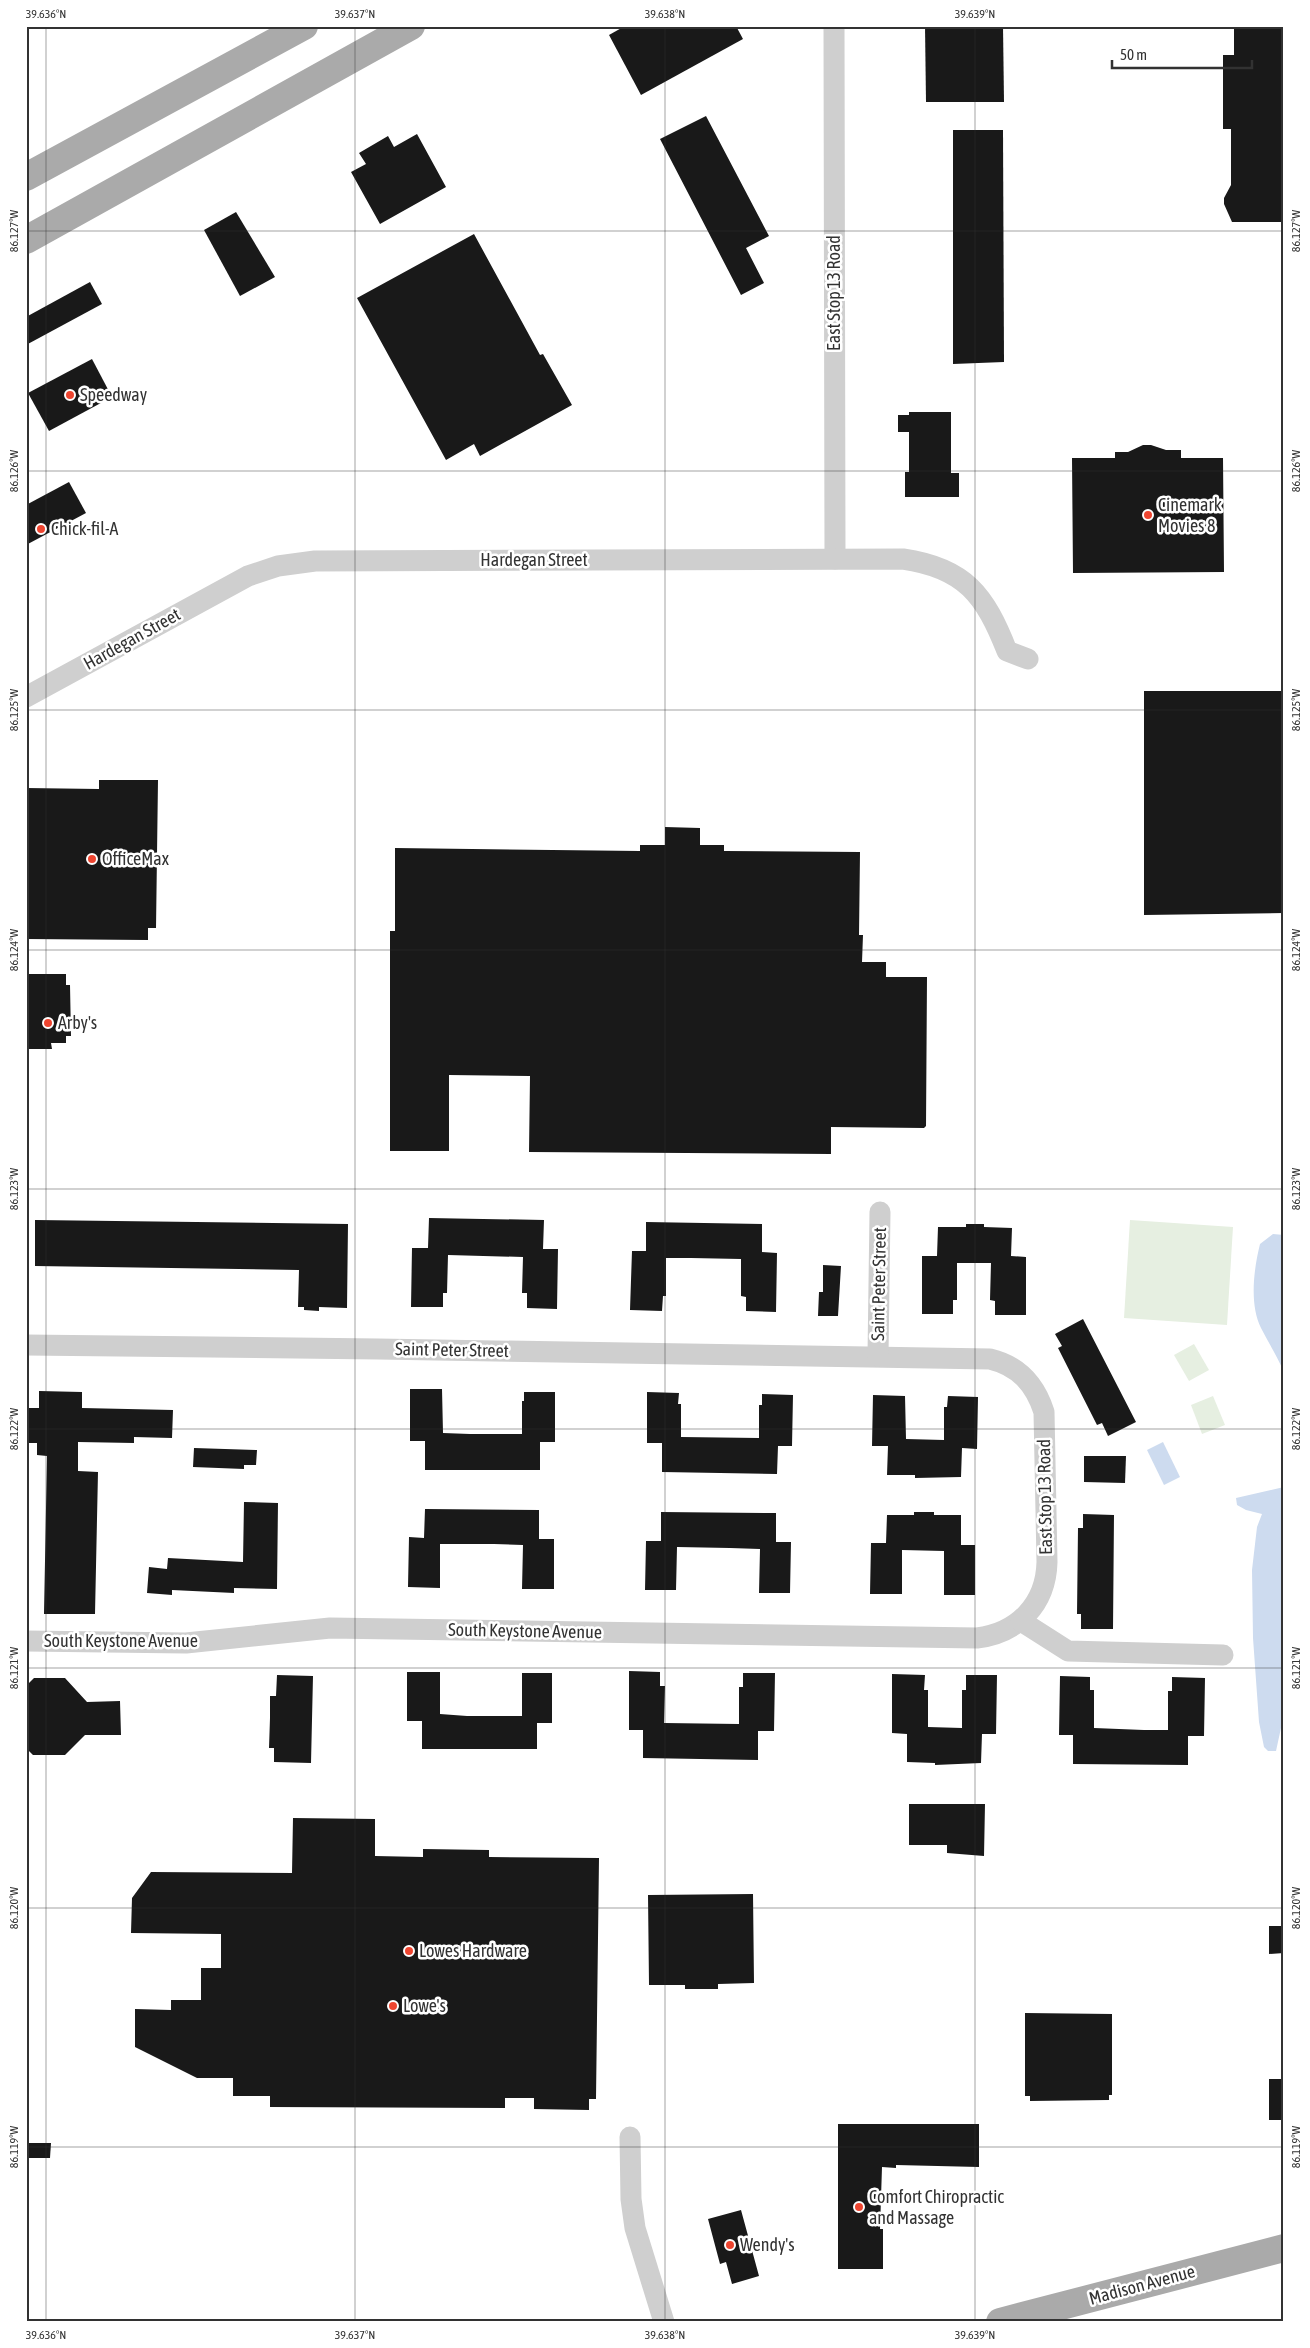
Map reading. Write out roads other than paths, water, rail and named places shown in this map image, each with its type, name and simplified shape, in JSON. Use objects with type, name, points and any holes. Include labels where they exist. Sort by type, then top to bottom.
[{"type":"main road","points":[[26,177],[304,26]]},
{"type":"main road","points":[[26,240],[411,26]]},
{"type":"main road","name":"Madison Avenue","points":[[1000,2322],[1284,2248]]},
{"type":"street","name":"East Stop 13 Road","points":[[834,26],[834,559]]},
{"type":"street","name":"Hardegan Street","points":[[26,698],[238,581],[263,570],[288,564],[325,561],[903,559],[925,562],[942,568],[964,582],[981,598],[995,620],[1007,651],[1028,659]]},
{"type":"street","name":"Saint Peter Street","points":[[878,1356],[880,1212]]},
{"type":"street","name":"Saint Peter Street","points":[[26,1346],[990,1359],[1010,1365],[1025,1377]]},
{"type":"street","name":"East Stop 13 Road","points":[[1023,1619],[1039,1597],[1045,1580],[1047,1562],[1044,1412],[1040,1397],[1025,1377]]},
{"type":"street","name":"South Keystone Avenue","points":[[26,1642],[186,1643],[330,1628],[977,1638],[1000,1633],[1023,1619]]},
{"type":"street","points":[[1023,1619],[1068,1651],[1223,1655]]},
{"type":"street","points":[[630,2137],[631,2199],[635,2228],[664,2322]]},
{"type":"water","points":[[1273,1234],[1284,1235],[1284,1372],[1257,1318],[1254,1297],[1256,1264],[1260,1244]]},
{"type":"water","points":[[1163,1442],[1180,1477],[1164,1485],[1147,1450]]},
{"type":"water","points":[[1284,1487],[1284,1714],[1276,1751],[1268,1751],[1264,1747],[1259,1722],[1253,1638],[1252,1570],[1257,1527],[1262,1514],[1246,1510],[1237,1505],[1236,1498]]},
{"type":"place","name":"Speedway","points":[[70,395]]},
{"type":"place","name":"Cinemark Movies 8","points":[[1148,515]]},
{"type":"place","name":"Chick-fil-A","points":[[41,529]]},
{"type":"place","name":"OfficeMax","points":[[92,859]]},
{"type":"place","name":"Arby's","points":[[48,1023]]},
{"type":"place","name":"Lowes Hardware","points":[[409,1951]]},
{"type":"place","name":"Lowe's","points":[[393,2006]]},
{"type":"place","name":"Comfort Chiropractic and Massage","points":[[859,2207]]},
{"type":"place","name":"Wendy's","points":[[730,2245]]}]
